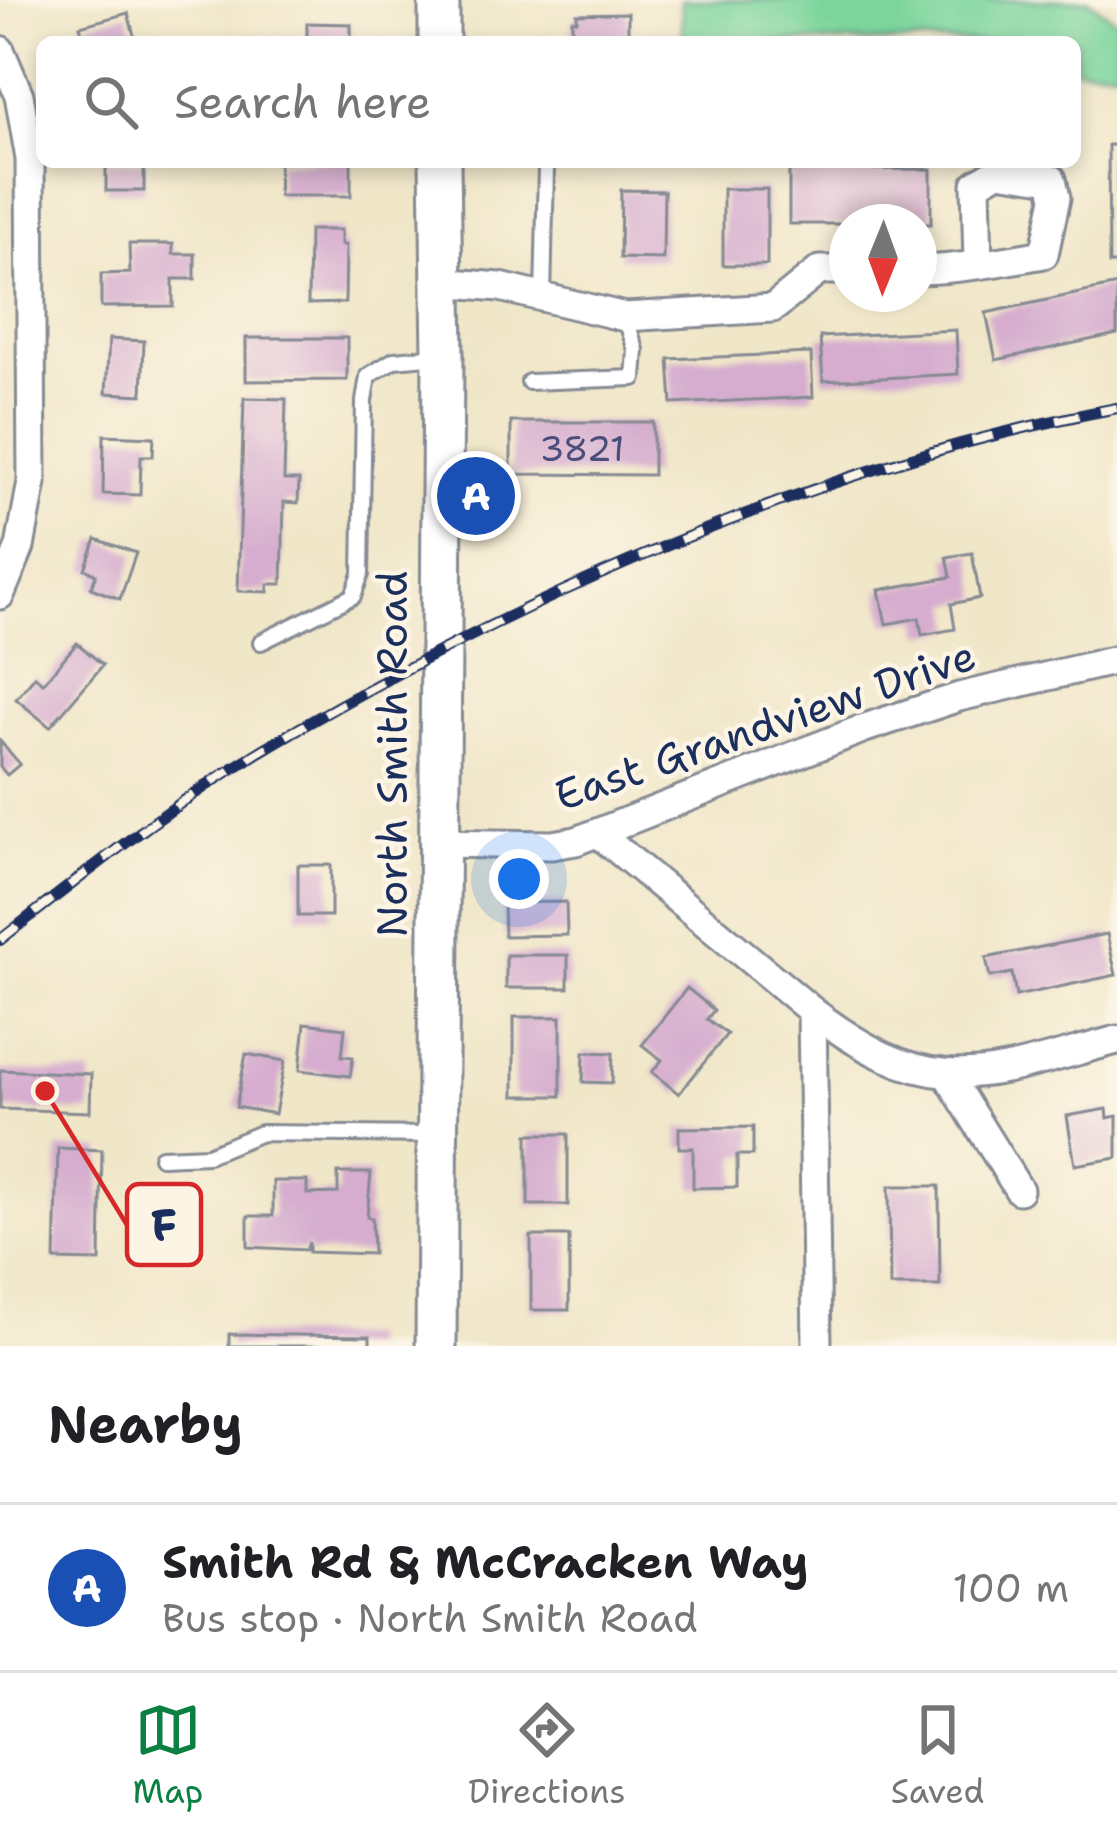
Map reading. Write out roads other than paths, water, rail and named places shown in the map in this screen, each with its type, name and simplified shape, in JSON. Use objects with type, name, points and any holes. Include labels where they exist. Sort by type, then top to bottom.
[{"type":"main road","points":[[439,0],[440,36]]},
{"type":"main road","name":"North Smith Road","points":[[436,1346],[440,168]]},
{"type":"street","points":[[0,50],[19,95],[29,159],[32,482],[20,548],[0,595]]},
{"type":"street","points":[[937,268],[978,265]]},
{"type":"street","points":[[441,282],[500,287],[625,317],[773,308],[820,270],[829,270]]},
{"type":"street","name":"East Grandview Drive","points":[[439,843],[552,845],[599,834],[865,728],[959,698],[1117,660]]},
{"type":"street","points":[[599,834],[812,1011],[871,1051],[902,1065],[948,1076],[980,1075],[1117,1040]]},
{"type":"street","points":[[812,1011],[817,1346]]},
{"type":"street","points":[[948,1076],[1019,1190]]},
{"type":"lane","points":[[543,298],[546,168]]},
{"type":"lane","points":[[530,382],[634,378],[636,350],[625,317]]},
{"type":"lane","points":[[261,642],[352,596],[361,574],[368,376],[394,359],[443,355]]},
{"type":"lane","points":[[161,1157],[208,1155],[261,1132],[439,1135]]},
{"type":"railway","points":[[0,940],[134,837],[238,765],[473,634],[577,585],[788,499],[1006,432],[1117,408]]},
{"type":"place","name":"Smith Rd & McCracken Way","points":[[476,496]]},
{"type":"place","name":"F","points":[[45,1091]]}]
